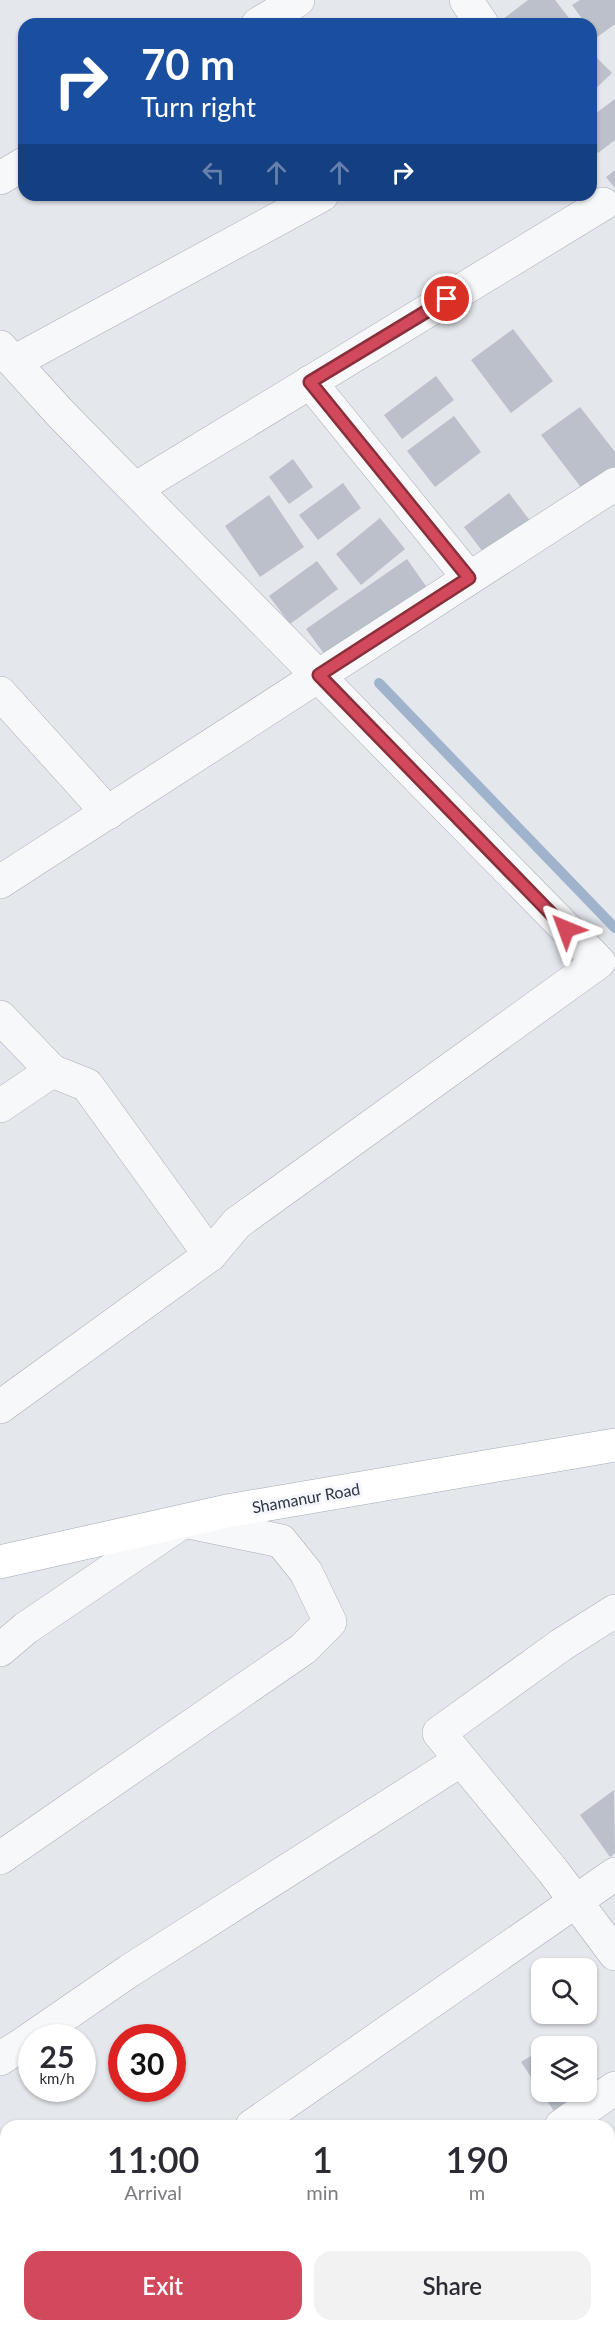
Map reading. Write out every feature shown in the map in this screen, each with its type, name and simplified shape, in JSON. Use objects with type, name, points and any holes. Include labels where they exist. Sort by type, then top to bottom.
[{"type":"main road","name":"Shamanur Road","points":[[0,1562],[239,1509],[615,1445]]},
{"type":"street","points":[[268,18],[298,0]]},
{"type":"street","points":[[466,0],[478,18]]},
{"type":"street","points":[[0,178],[18,168]]},
{"type":"street","points":[[0,1407],[210,1255],[237,1223],[599,962],[60,414],[7,354],[310,201]]},
{"type":"street","points":[[135,489],[603,204]]},
{"type":"street","points":[[310,382],[469,578]]},
{"type":"street","points":[[0,882],[615,484]]},
{"type":"street","points":[[0,693],[108,813]]},
{"type":"street","points":[[0,1017],[52,1071],[87,1085],[210,1255]]},
{"type":"street","points":[[0,1106],[52,1071]]},
{"type":"street","points":[[0,1650],[26,1629],[184,1521],[281,1541],[306,1572],[330,1622],[303,1649],[0,1858]]},
{"type":"street","points":[[615,1611],[561,1645],[439,1732],[576,1901],[615,1954]]},
{"type":"street","points":[[51,2024],[129,1971],[461,1760]]},
{"type":"street","points":[[261,2120],[615,1874]]},
{"type":"street","points":[[0,2059],[18,2047]]},
{"type":"street","points":[[570,2120],[615,2088]]},
{"type":"building","points":[[528,0],[555,0],[569,18],[504,18]]},
{"type":"building","points":[[580,0],[615,0],[615,24],[597,37],[597,18],[582,18],[572,5]]},
{"type":"building","points":[[597,58],[612,73],[597,87]]},
{"type":"building","points":[[615,99],[615,140],[598,153],[597,152],[597,112]]},
{"type":"building","points":[[615,170],[615,188],[606,177]]},
{"type":"building","points":[[513,329],[553,381],[511,413],[471,360]]},
{"type":"building","points":[[436,376],[454,400],[402,439],[384,415]]},
{"type":"building","points":[[580,407],[615,452],[615,500],[599,511],[541,435]]},
{"type":"building","points":[[454,416],[481,452],[435,487],[407,451]]},
{"type":"building","points":[[293,459],[313,487],[289,504],[269,477]]},
{"type":"building","points":[[343,483],[361,508],[318,540],[299,515]]},
{"type":"building","points":[[509,493],[534,526],[489,560],[464,527]]},
{"type":"building","points":[[269,495],[304,547],[260,577],[225,526]]},
{"type":"building","points":[[380,518],[405,549],[361,585],[336,554]]},
{"type":"building","points":[[407,559],[430,592],[330,662],[306,629]]},
{"type":"building","points":[[317,561],[338,589],[290,624],[269,596]]},
{"type":"building","points":[[614,1790],[615,1853],[610,1857],[580,1815]]},
{"type":"building","points":[[531,2056],[531,2077],[521,2062]]},
{"type":"building","points":[[548,2102],[586,2102],[560,2120]]},
{"type":"waterway","points":[[379,683],[615,928]]},
{"type":"route","points":[[447,299],[310,382],[469,578],[319,675],[566,929]]}]
